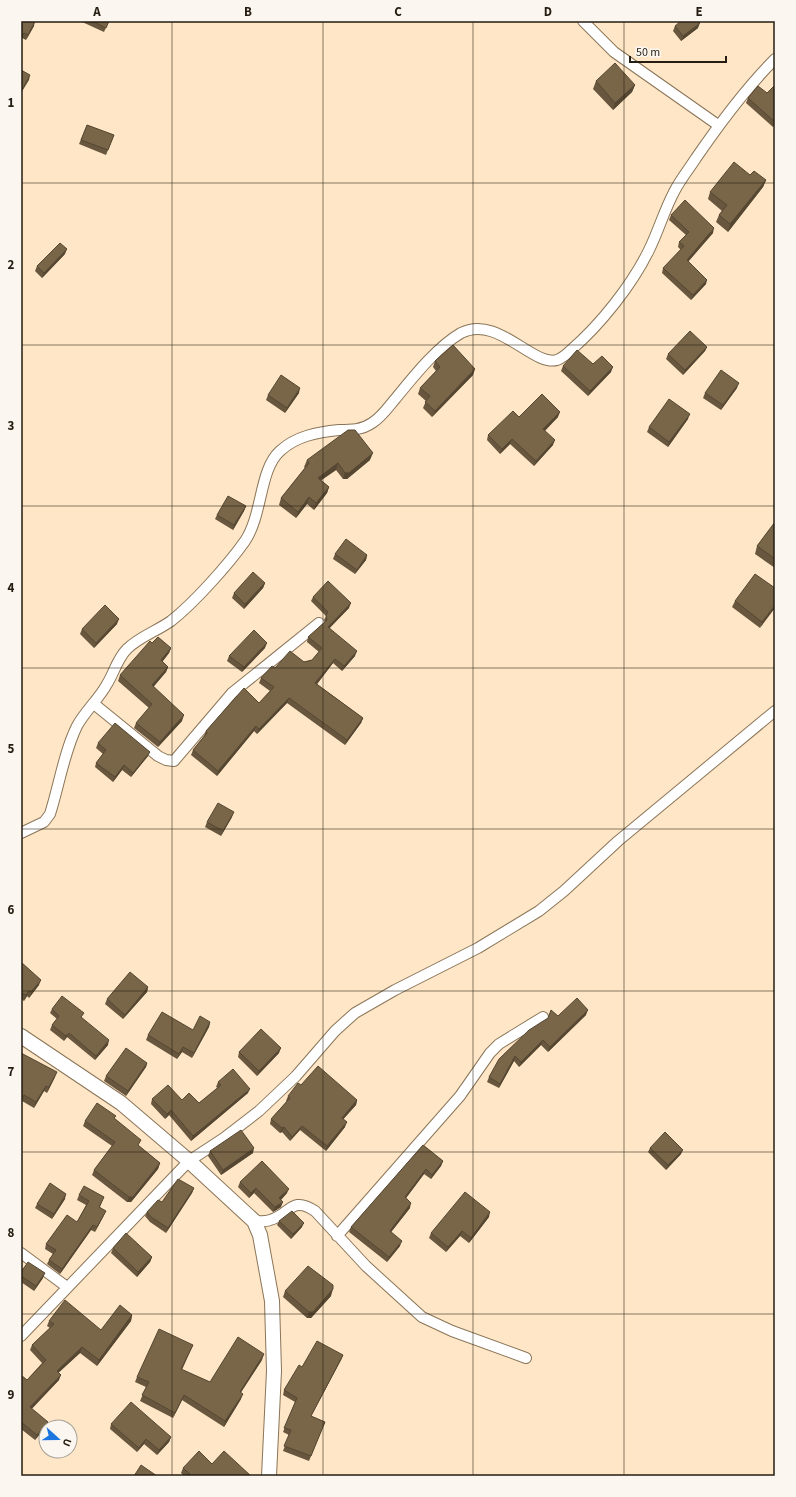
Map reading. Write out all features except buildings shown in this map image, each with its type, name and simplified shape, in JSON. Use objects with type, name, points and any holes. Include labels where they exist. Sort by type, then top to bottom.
[{"type":"street","points":[[583,21],[614,52],[718,125]]},
{"type":"street","points":[[21,833],[44,822],[50,814],[75,729],[81,719],[94,704],[127,649],[172,620],[238,550],[247,537],[256,519],[271,462],[278,452],[290,443],[305,436],[324,432],[353,430],[372,424],[426,363],[459,335],[466,331],[484,330],[507,337],[537,357],[550,361],[557,360],[575,347],[603,316],[630,282],[648,252],[674,191],[718,125],[758,77],[775,60]]},
{"type":"street","points":[[94,704],[158,756],[166,760],[174,761],[232,693],[319,623]]},
{"type":"street","points":[[21,1336],[189,1161],[224,1138],[259,1111],[296,1076],[334,1031],[355,1013],[395,990],[478,948],[539,911],[564,891],[618,841],[775,711]]},
{"type":"street","points":[[338,1236],[455,1102],[490,1053],[499,1044],[543,1017]]},
{"type":"street","points":[[21,1036],[121,1104],[189,1161],[254,1221],[260,1235],[272,1301],[274,1371],[269,1476]]},
{"type":"street","points":[[254,1221],[270,1220],[292,1206],[301,1204],[315,1211],[366,1266],[422,1317],[441,1327],[526,1358]]},
{"type":"street","points":[[21,1253],[67,1287]]}]
